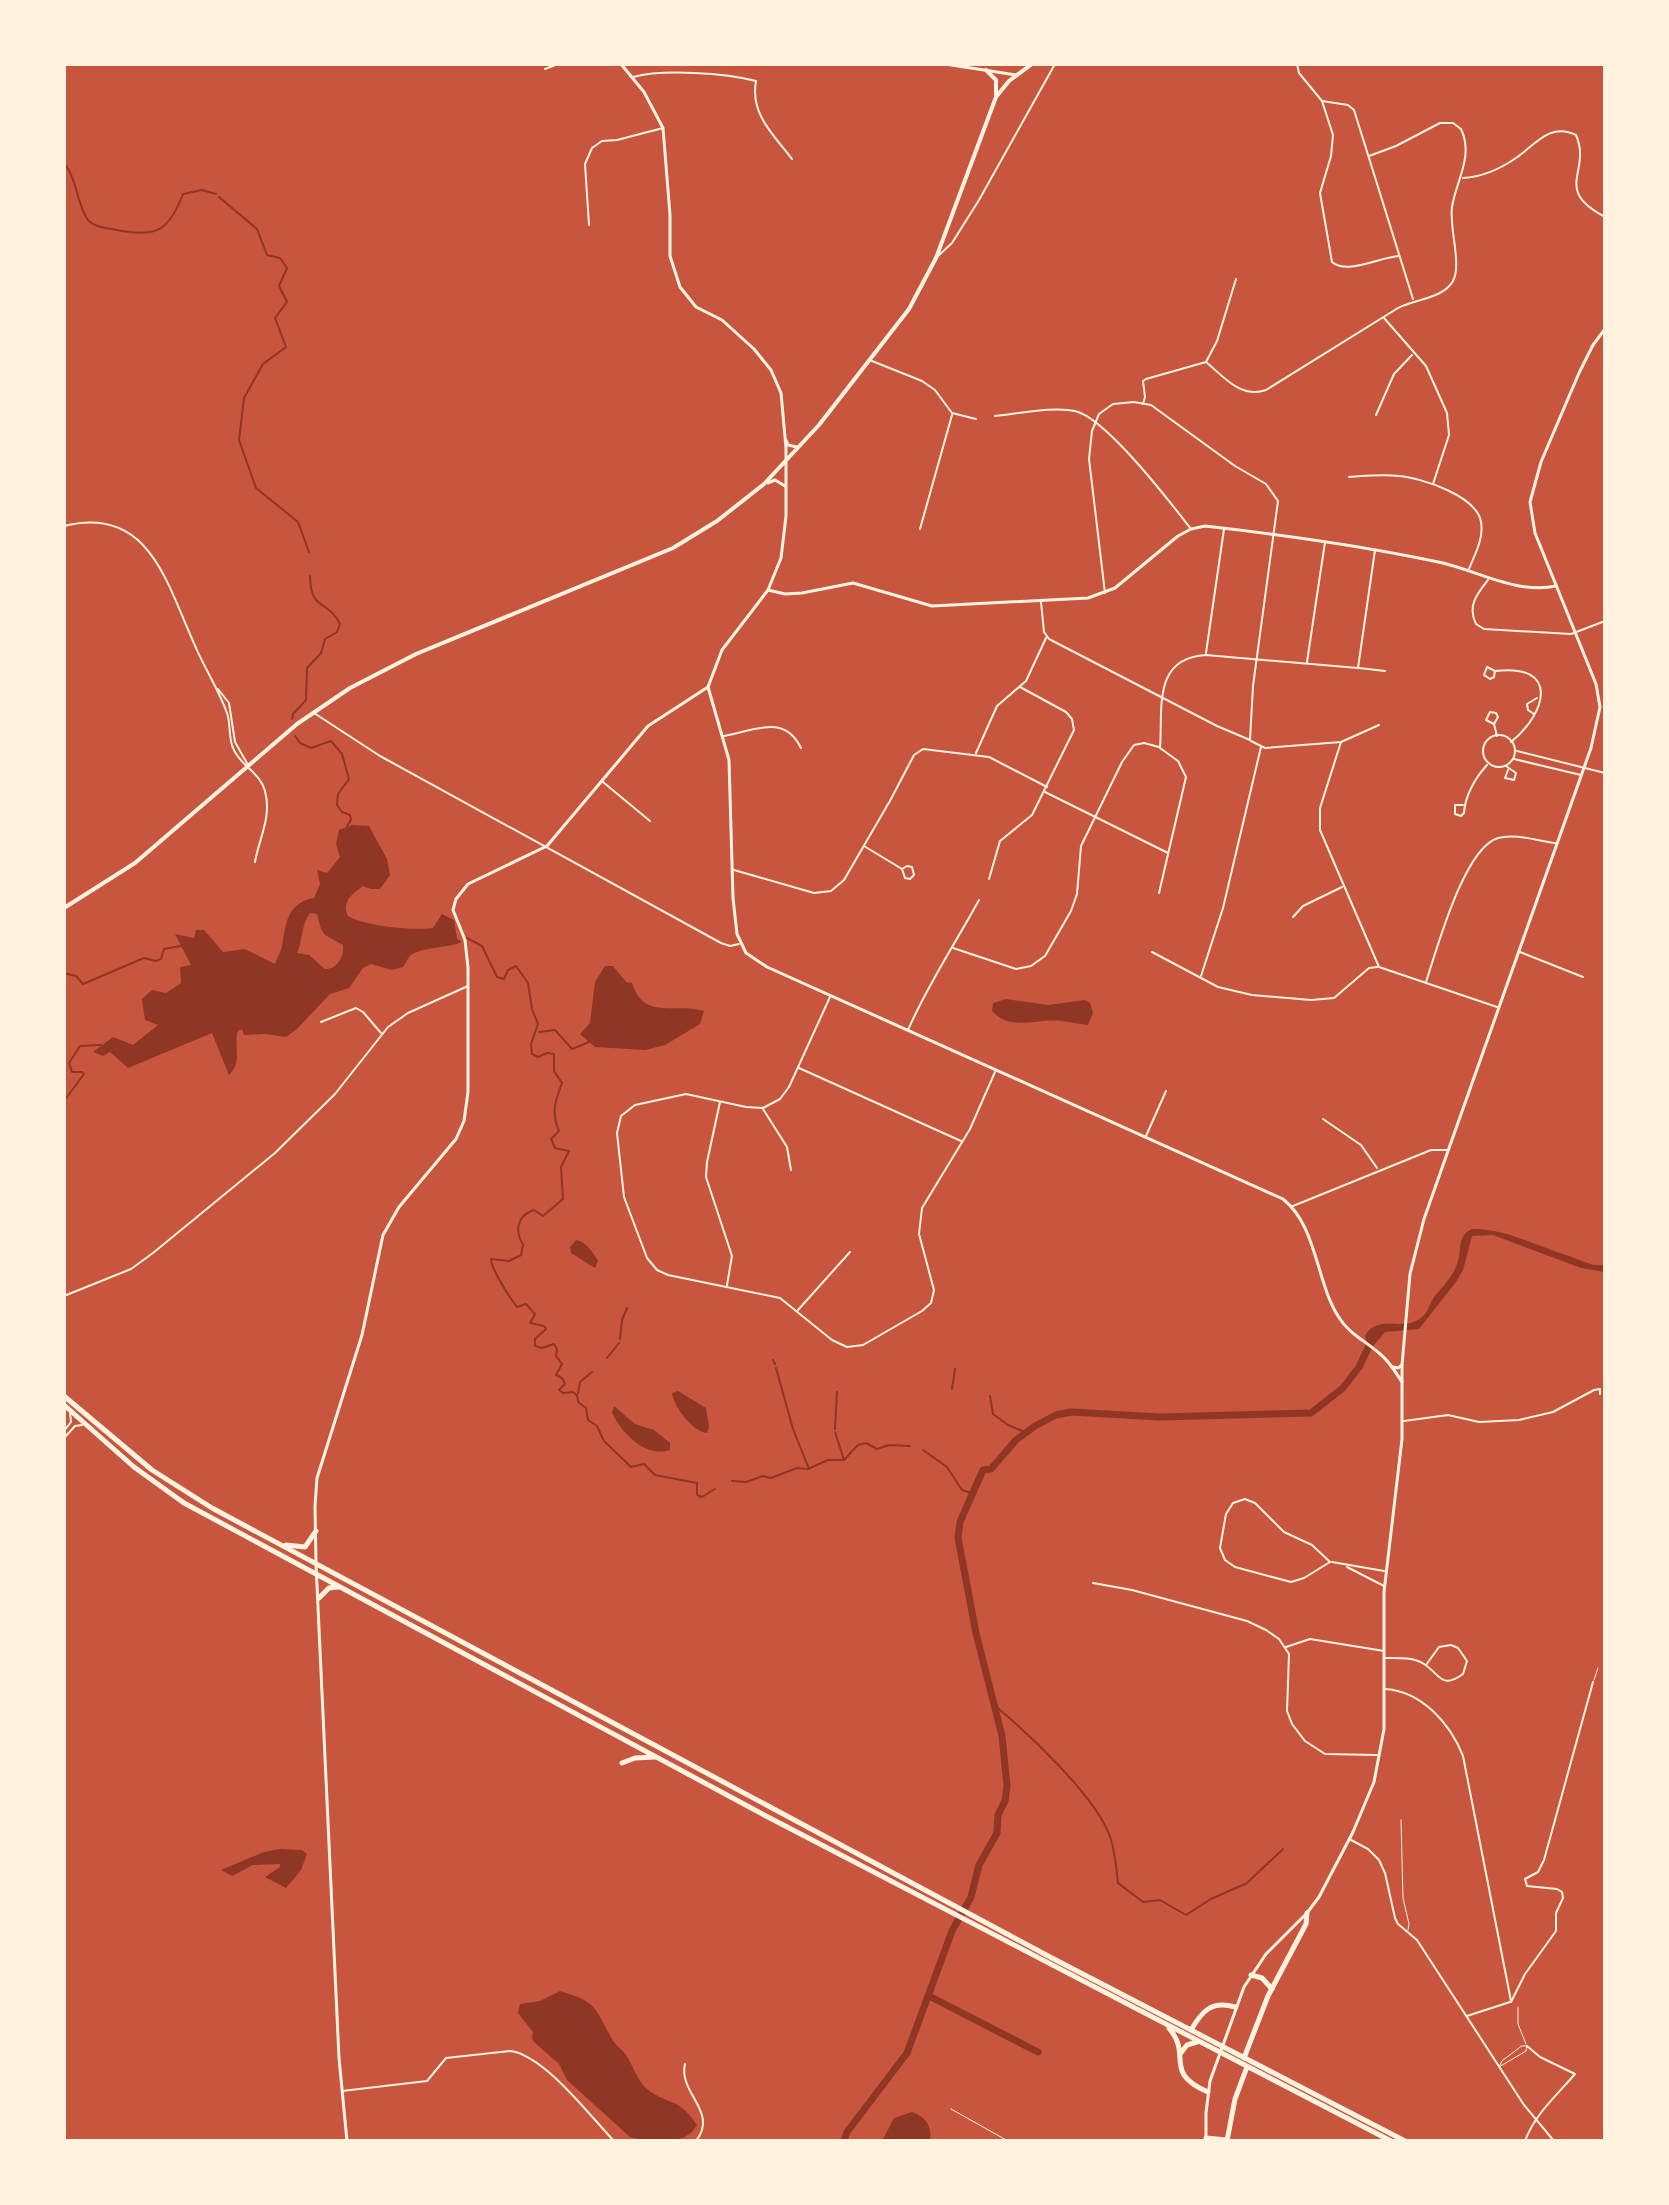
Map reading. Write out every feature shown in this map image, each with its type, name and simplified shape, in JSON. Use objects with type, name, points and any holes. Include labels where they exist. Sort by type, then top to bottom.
[{"type":"highway","points":[[64,1396],[144,1475],[184,1503],[655,1757],[1391,2141]]},
{"type":"highway","points":[[66,1407],[173,1484],[316,1564],[958,1908],[1405,2141]]},
{"type":"highway","points":[[278,1543],[303,1547],[309,1544],[316,1531]]},
{"type":"highway","points":[[319,1598],[329,1588],[342,1588]]},
{"type":"highway","points":[[622,1763],[635,1758],[655,1757]]},
{"type":"highway","points":[[1244,2058],[1272,1989],[1306,1924],[1307,1913]]},
{"type":"highway","points":[[1251,1975],[1262,1978],[1272,1989]]},
{"type":"highway","points":[[1191,2030],[1202,2012],[1209,2007],[1235,2007]]},
{"type":"highway","points":[[1165,2025],[1176,2039],[1180,2067],[1186,2079],[1208,2092]]},
{"type":"highway","points":[[1180,2055],[1187,2045],[1198,2042]]},
{"type":"highway","points":[[1206,2140],[1227,2140],[1235,2099],[1247,2067]]},
{"type":"main road","points":[[996,97],[1016,75],[1032,64]]},
{"type":"main road","points":[[64,908],[135,863],[313,712],[350,688],[391,665],[673,548],[717,521],[764,484],[804,444],[909,309],[936,258],[996,97],[996,80],[986,70]]},
{"type":"street","points":[[545,69],[558,64]]},
{"type":"street","points":[[621,64],[654,108],[663,128],[670,256],[680,287],[696,307],[732,327],[771,370],[781,393],[786,464],[783,547],[778,570],[768,590],[722,650],[708,687],[724,736],[731,776],[734,919],[739,944],[761,964],[1269,1192],[1292,1207],[1334,1309],[1348,1330],[1393,1367],[1402,1382]]},
{"type":"street","points":[[945,64],[1016,75]]},
{"type":"street","points":[[936,258],[952,243],[979,200],[1055,64]]},
{"type":"street","points":[[1297,64],[1299,73],[1322,101],[1333,141],[1320,193],[1332,262],[1336,266],[1346,267],[1399,256]]},
{"type":"street","points":[[633,77],[647,73],[719,73],[756,81],[754,96],[759,116],[792,159]]},
{"type":"street","points":[[1322,101],[1352,107],[1413,300]]},
{"type":"street","points":[[1206,362],[1242,390],[1260,392],[1413,300],[1444,291],[1454,278],[1452,211],[1462,178],[1465,140],[1461,129],[1453,123],[1436,125],[1369,156]]},
{"type":"street","points":[[589,225],[585,164],[592,148],[602,141],[663,128]]},
{"type":"street","points":[[1462,178],[1501,167],[1548,134],[1571,132],[1576,135],[1579,144],[1578,196],[1605,217]]},
{"type":"street","points":[[1143,404],[1143,381],[1146,379],[1206,362],[1217,341],[1236,279]]},
{"type":"street","points":[[1384,318],[1431,375],[1450,425],[1432,485]]},
{"type":"street","points":[[1206,2140],[1208,2092],[1235,2007],[1266,1954],[1307,1913],[1323,1890],[1350,1840],[1371,1791],[1380,1755],[1384,1729],[1385,1586],[1403,1421],[1404,1328],[1415,1253],[1603,708],[1535,533],[1530,508],[1541,462],[1579,373],[1605,329]]},
{"type":"street","points":[[1376,415],[1394,374],[1414,354]]},
{"type":"street","points":[[871,360],[931,387],[952,413],[976,419]]},
{"type":"street","points":[[1105,593],[1089,459],[1090,441],[1095,422],[1102,411],[1113,404],[1143,404],[1162,413],[1272,489],[1278,501],[1257,659],[1250,740]]},
{"type":"street","points":[[995,416],[1071,410],[1095,422],[1128,455],[1191,529]]},
{"type":"street","points":[[920,529],[952,413]]},
{"type":"street","points":[[786,440],[793,447],[804,444]]},
{"type":"street","points":[[1349,477],[1398,476],[1432,485],[1465,499],[1479,514],[1481,537],[1469,570]]},
{"type":"street","points":[[764,484],[775,480],[785,486]]},
{"type":"street","points":[[64,526],[86,522],[111,525],[133,535],[157,561],[229,718],[228,733],[233,750],[262,784],[268,810],[255,862]]},
{"type":"street","points":[[768,590],[785,594],[802,593],[853,583],[932,606],[1082,599],[1115,588],[1178,536],[1205,526],[1375,550],[1469,570],[1508,584],[1556,586]]},
{"type":"street","points":[[1206,655],[1224,529]]},
{"type":"street","points":[[1307,664],[1325,542]]},
{"type":"street","points":[[1358,668],[1375,550]]},
{"type":"street","points":[[1488,579],[1472,604],[1472,615],[1478,626],[1496,631],[1576,634],[1605,621]]},
{"type":"street","points":[[976,755],[997,706],[1028,677],[1046,637],[1041,601]]},
{"type":"street","points":[[1046,637],[1261,747],[1341,742],[1365,734],[1379,725]]},
{"type":"street","points":[[1160,748],[1165,682],[1176,664],[1187,656],[1206,655],[1385,671]]},
{"type":"street","points":[[1495,671],[1513,669],[1529,672],[1537,679],[1540,699],[1535,715],[1525,731],[1511,742]]},
{"type":"street","points":[[347,2141],[341,2091],[316,1564],[317,1478],[362,1335],[383,1235],[399,1207],[456,1139],[463,1125],[468,1092],[468,986],[465,940],[453,910],[456,899],[468,884],[547,846],[648,726],[708,687]]},
{"type":"street","points":[[989,879],[1000,841],[1029,819],[1071,740],[1074,724],[1062,710],[1020,687]]},
{"type":"street","points":[[1535,715],[1528,710],[1527,704],[1530,700],[1540,699]]},
{"type":"street","points":[[313,712],[380,756],[728,946],[739,944]]},
{"type":"street","points":[[1494,724],[1497,736]]},
{"type":"street","points":[[724,736],[778,726],[792,732],[801,748]]},
{"type":"street","points":[[1497,736],[1511,742],[1515,751],[1507,768],[1489,763],[1484,755],[1488,740],[1497,736]]},
{"type":"street","points":[[1341,742],[1320,808],[1319,822],[1322,838],[1379,967]]},
{"type":"street","points":[[953,948],[1016,969],[1026,968],[1041,960],[1075,902],[1079,886],[1080,850],[1095,817],[1131,748],[1144,743],[1160,748],[1178,761],[1185,773],[1159,893]]},
{"type":"street","points":[[1200,977],[1223,908],[1261,747]]},
{"type":"street","points":[[732,870],[811,893],[825,893],[842,883],[916,753],[927,748],[1001,761],[1047,787]]},
{"type":"street","points":[[1515,751],[1605,773]]},
{"type":"street","points":[[1513,759],[1581,775]]},
{"type":"street","points":[[1463,805],[1474,781],[1489,763]]},
{"type":"street","points":[[602,781],[650,821]]},
{"type":"street","points":[[1044,791],[1168,853]]},
{"type":"street","points":[[1426,983],[1458,889],[1470,865],[1486,845],[1508,836],[1557,843]]},
{"type":"street","points":[[864,846],[902,869]]},
{"type":"street","points":[[1293,917],[1303,906],[1344,886]]},
{"type":"street","points":[[908,1031],[937,969],[953,948],[979,900]]},
{"type":"street","points":[[1519,951],[1583,977]]},
{"type":"street","points":[[1152,952],[1218,987],[1240,993],[1324,1000],[1338,995],[1369,968],[1379,967],[1498,1007]]},
{"type":"street","points":[[64,1296],[131,1269],[275,1153],[335,1094],[381,1033],[408,1013],[468,986]]},
{"type":"street","points":[[830,996],[784,1094],[763,1108],[686,1094],[635,1105],[621,1116],[617,1133],[624,1197],[649,1262],[665,1274],[772,1295],[836,1343],[854,1348],[928,1306],[934,1290],[920,1240],[920,1214],[962,1141],[996,1071]]},
{"type":"street","points":[[321,1022],[356,1008],[381,1033]]},
{"type":"street","points":[[798,1067],[962,1141]]},
{"type":"street","points":[[1146,1137],[1166,1091]]},
{"type":"street","points":[[721,1101],[706,1172],[708,1187],[732,1256],[727,1286]]},
{"type":"street","points":[[763,1108],[787,1147],[791,1170]]},
{"type":"street","points":[[1323,1119],[1361,1145],[1378,1170]]},
{"type":"street","points":[[1292,1207],[1431,1150],[1448,1151]]},
{"type":"street","points":[[797,1311],[850,1252]]},
{"type":"street","points":[[1393,1367],[1402,1365]]},
{"type":"street","points":[[1403,1421],[1448,1415],[1479,1422],[1519,1420],[1553,1412],[1600,1389],[1600,1394]]},
{"type":"street","points":[[64,1431],[72,1419],[66,1407]]},
{"type":"street","points":[[64,1438],[78,1425],[93,1427]]},
{"type":"street","points":[[1330,1562],[1308,1576],[1291,1582],[1235,1567],[1223,1557],[1220,1548],[1228,1508],[1239,1500],[1251,1501],[1284,1532],[1312,1545],[1330,1562],[1386,1572]]},
{"type":"street","points":[[1342,1565],[1385,1586]]},
{"type":"street","points":[[1093,1583],[1132,1590],[1247,1621],[1273,1634],[1285,1647],[1290,1660],[1287,1711],[1292,1724],[1305,1741],[1330,1755],[1380,1755]]},
{"type":"street","points":[[1285,1647],[1310,1639],[1384,1651]]},
{"type":"street","points":[[1384,1658],[1402,1658],[1426,1665],[1436,1675],[1451,1681],[1463,1674],[1467,1661],[1458,1648],[1445,1645],[1439,1647],[1426,1665]]},
{"type":"street","points":[[1511,2002],[1517,1986],[1556,1931],[1556,1913],[1563,1898],[1562,1892],[1527,1886],[1525,1879],[1538,1872],[1544,1860],[1593,1682]]},
{"type":"street","points":[[1385,1689],[1407,1692],[1435,1713],[1458,1743],[1511,2002]]},
{"type":"street","points":[[1350,1840],[1368,1849],[1379,1860],[1395,1918],[1417,1940],[1534,2119],[1554,2141]]},
{"type":"street","points":[[1466,2016],[1511,2002]]},
{"type":"street","points":[[1525,2141],[1534,2119],[1553,2102],[1575,2074],[1540,2057],[1527,2046]]},
{"type":"street","points":[[341,2091],[427,2081],[446,2058],[511,2051],[522,2053],[565,2089],[614,2141]]},
{"type":"street","points":[[685,2064],[684,2081],[704,2120],[696,2141]]},
{"type":"lane","points":[[1593,1682],[1598,1668]]},
{"type":"lane","points":[[1401,1820],[1403,1898],[1409,1924],[1406,1932]]},
{"type":"lane","points":[[1499,2067],[1526,2051],[1518,2024],[1518,2007]]},
{"type":"lane","points":[[1499,2067],[1502,2061],[1522,2046],[1527,2046]]},
{"type":"lane","points":[[951,2109],[1008,2141]]},
{"type":"shaded area","points":[[352,825],[369,826],[387,859],[390,875],[380,889],[363,886],[352,895],[346,907],[348,916],[377,925],[424,929],[433,928],[442,914],[454,920],[457,939],[462,942],[414,953],[403,967],[392,970],[371,964],[363,968],[349,988],[330,994],[286,1037],[244,1035],[242,1029],[238,1031],[236,1065],[229,1075],[212,1033],[128,1068],[110,1052],[103,1056],[93,1052],[113,1037],[133,1045],[158,1025],[145,1020],[142,999],[152,990],[166,993],[181,983],[180,967],[191,965],[175,934],[194,938],[196,930],[204,930],[223,952],[245,949],[275,964],[289,915],[298,904],[314,898],[320,884],[317,870],[327,873],[340,857],[336,844],[339,830]],"holes":[[[310,913],[317,914],[325,935],[343,945],[339,961],[325,969],[309,955],[297,953],[307,918]]]},
{"type":"shaded area","points":[[605,966],[613,966],[626,982],[632,983],[637,995],[652,1006],[704,1011],[700,1024],[665,1045],[645,1050],[595,1047],[580,1034],[590,1023],[595,982]]},
{"type":"shaded area","points":[[1006,999],[1049,1005],[1085,1000],[1090,1003],[1093,1013],[1088,1025],[1061,1021],[1016,1023],[992,1011],[993,1003]]},
{"type":"shaded area","points":[[1472,1229],[1509,1235],[1587,1263],[1605,1265],[1605,1272],[1581,1268],[1493,1235],[1472,1236],[1463,1270],[1419,1329],[1385,1332],[1367,1353],[1363,1351],[1367,1342],[1365,1336],[1370,1329],[1377,1325],[1410,1323],[1425,1314],[1454,1271],[1462,1239]]},
{"type":"shaded area","points":[[576,1240],[594,1254],[598,1261],[595,1268],[571,1253],[570,1247]]},
{"type":"shaded area","points":[[678,1391],[706,1408],[707,1433],[695,1428],[680,1411],[672,1393]]},
{"type":"shaded area","points":[[614,1406],[635,1424],[654,1430],[670,1443],[670,1450],[652,1450],[635,1442],[616,1421],[612,1413]]},
{"type":"shaded area","points":[[302,1850],[307,1854],[301,1870],[286,1888],[265,1877],[280,1864],[253,1865],[232,1876],[221,1870],[264,1852]]},
{"type":"shaded area","points":[[560,1991],[594,2007],[641,2083],[684,2110],[697,2125],[692,2132],[672,2140],[646,2141],[630,2137],[567,2080],[559,2064],[534,2042],[533,2032],[518,2013],[520,2004],[540,2001]]},
{"type":"shaded area","points":[[912,2112],[927,2123],[930,2141],[882,2141],[894,2118]]},
{"type":"waterway","points":[[64,163],[88,220],[106,228],[151,232],[166,224],[183,194],[202,190],[216,194]]},
{"type":"waterway","points":[[219,197],[257,229],[267,255],[280,258],[287,268],[279,286],[287,302],[275,318],[286,347],[263,364],[244,398],[239,440],[256,488],[298,522],[309,552]]},
{"type":"waterway","points":[[292,719],[306,700],[307,668],[321,653],[325,639],[337,632],[340,624],[313,595],[310,576]]},
{"type":"waterway","points":[[295,736],[300,743],[311,748],[331,741],[342,754],[349,779],[338,794],[337,805],[342,812],[350,815],[347,826]]},
{"type":"waterway","points":[[467,938],[482,946],[497,977],[504,979],[508,970],[516,966],[528,983],[538,1024],[531,1044],[532,1054],[538,1057],[554,1054],[554,1071],[562,1083],[555,1107],[559,1131],[551,1139],[555,1148],[569,1151],[561,1167],[563,1199],[543,1216],[534,1210],[520,1220],[521,1255],[509,1261],[491,1259],[494,1269],[517,1307],[526,1304],[535,1314],[530,1323],[546,1329],[535,1339],[535,1346],[542,1348],[554,1344],[556,1356],[562,1364],[556,1375],[565,1384],[559,1390],[577,1395],[578,1402],[586,1408],[588,1420],[597,1426],[604,1441],[631,1467],[644,1464],[655,1475],[697,1483],[697,1495],[702,1497],[715,1489]]},
{"type":"waterway","points":[[64,973],[76,976],[83,984],[144,958],[156,961],[161,959],[164,949],[181,946]]},
{"type":"waterway","points":[[539,1032],[555,1030],[572,1049],[589,1042]]},
{"type":"waterway","points":[[64,1101],[84,1074],[72,1072],[69,1063],[80,1046],[101,1045]]},
{"type":"waterway","points":[[620,1339],[627,1308]]},
{"type":"waterway","points":[[607,1358],[619,1343]]},
{"type":"waterway","points":[[844,2141],[847,2132],[907,2053],[952,1931],[971,1897],[979,1865],[997,1833],[998,1815],[1005,1801],[1007,1786],[1002,1736],[976,1633],[958,1538],[960,1522],[983,1470],[991,1469],[1016,1440],[1035,1426],[1056,1415],[1071,1412],[1160,1417],[1311,1413],[1343,1388],[1359,1367],[1370,1344]]},
{"type":"waterway","points":[[773,1360],[775,1364]]},
{"type":"waterway","points":[[776,1368],[793,1429],[809,1469]]},
{"type":"waterway","points":[[952,1389],[955,1369]]},
{"type":"waterway","points":[[578,1393],[580,1382],[592,1372]]},
{"type":"waterway","points":[[835,1429],[837,1392]]},
{"type":"waterway","points":[[990,1396],[993,1414],[1027,1433]]},
{"type":"waterway","points":[[835,1432],[844,1460]]},
{"type":"waterway","points":[[732,1481],[746,1482],[763,1476],[771,1478],[797,1468],[808,1469],[828,1460],[844,1460],[858,1445],[866,1443],[877,1449],[889,1445],[910,1446]]},
{"type":"waterway","points":[[923,1450],[947,1467],[962,1490],[971,1493]]},
{"type":"waterway","points":[[994,1705],[1041,1747],[1089,1801],[1111,1840],[1118,1883],[1143,1902],[1160,1900],[1186,1915],[1211,1899],[1247,1883],[1283,1849]]},
{"type":"waterway","points":[[929,1996],[1038,2052]]}]
